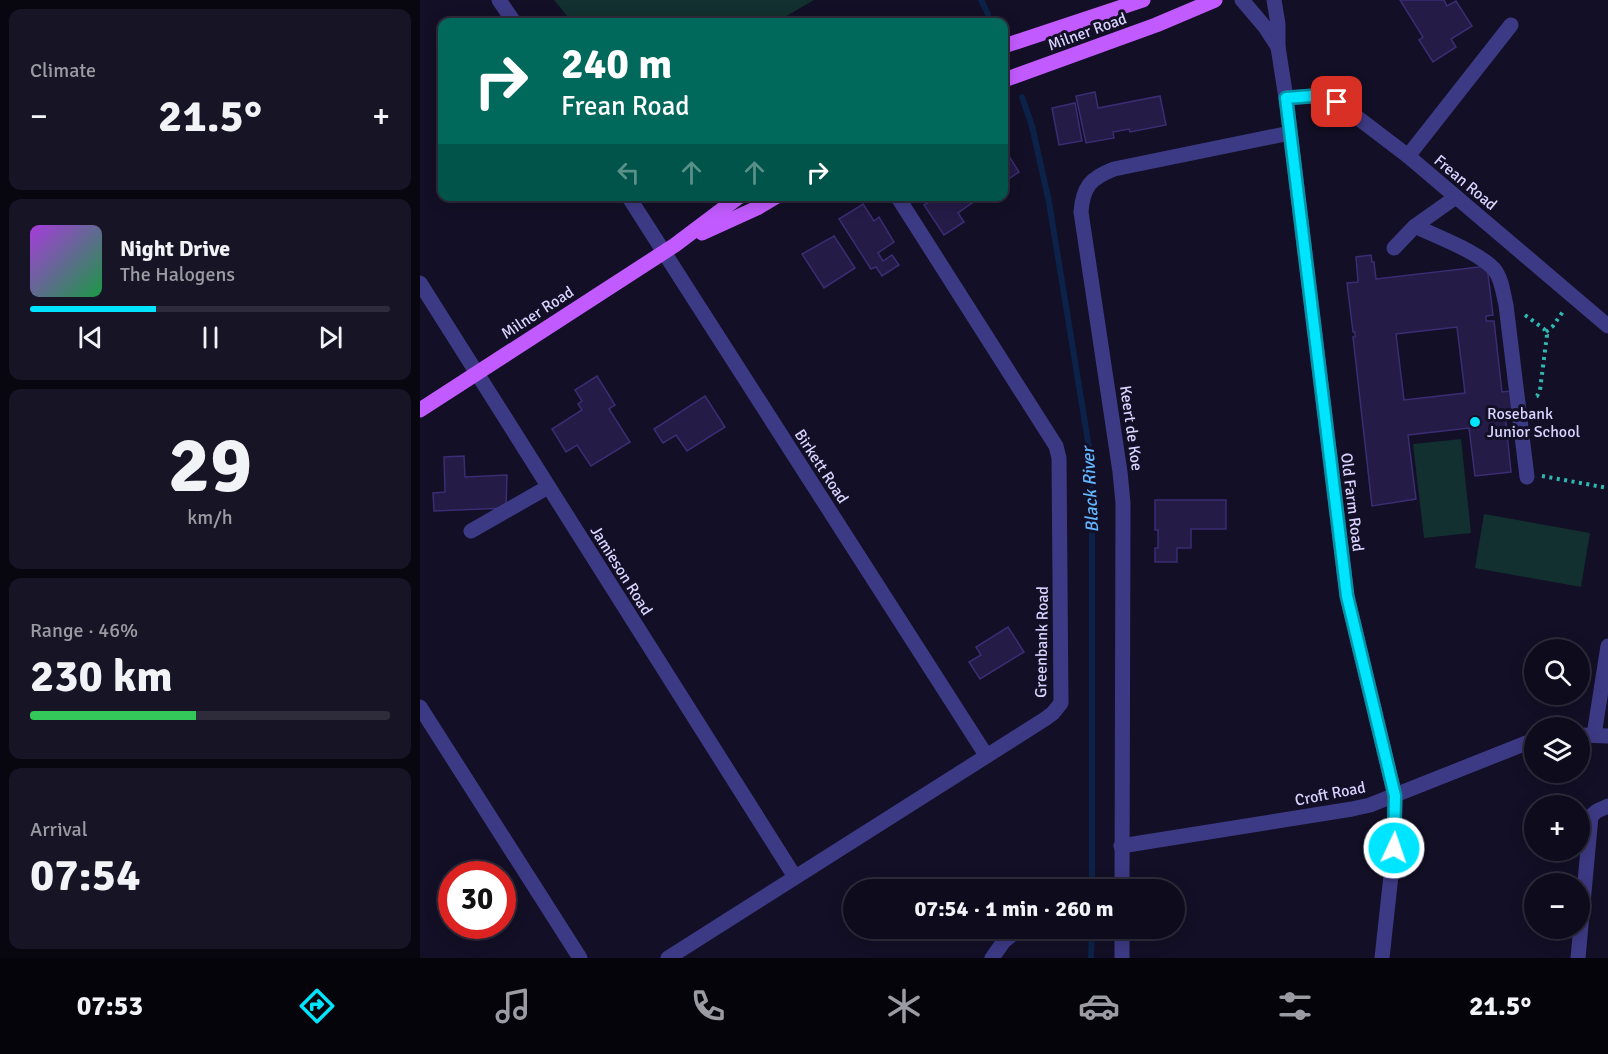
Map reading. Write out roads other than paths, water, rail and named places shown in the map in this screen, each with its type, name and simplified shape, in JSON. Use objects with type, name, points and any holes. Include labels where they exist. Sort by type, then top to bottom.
[{"type":"main road","name":"Milner Road","points":[[1008,45],[1143,0]]},
{"type":"main road","name":"Milner Road","points":[[1008,79],[1156,26],[1215,0]]},
{"type":"main road","name":"Milner Road","points":[[420,410],[669,249],[733,201]]},
{"type":"main road","name":"Milner Road","points":[[669,249],[769,201]]},
{"type":"street","points":[[499,0],[511,18]]},
{"type":"street","name":"Old Farm Road","points":[[1242,0],[1265,27],[1278,47]]},
{"type":"street","name":"Old Farm Road","points":[[1274,0],[1347,596],[1395,796],[1394,848],[1382,958]]},
{"type":"street","points":[[1408,156],[1511,25]]},
{"type":"street","name":"Frean Road","points":[[1286,98],[1312,96],[1337,102],[1408,156],[1608,326]]},
{"type":"street","name":"Keert de Koe","points":[[1122,879],[1123,502],[1082,212],[1082,198],[1089,183],[1101,174],[1114,169],[1290,133]]},
{"type":"street","points":[[1394,248],[1415,226],[1456,196]]},
{"type":"street","name":"Birkett Road","points":[[632,201],[669,249],[986,755]]},
{"type":"street","name":"Greenbank Road","points":[[668,958],[1045,719],[1060,703],[1059,458],[1056,446],[900,201]]},
{"type":"street","points":[[1415,226],[1472,254],[1493,269],[1499,279],[1506,305],[1527,475]]},
{"type":"street","name":"Jamieson Road","points":[[420,283],[795,877]]},
{"type":"street","points":[[471,531],[549,488]]},
{"type":"street","points":[[1594,735],[1608,646]]},
{"type":"street","points":[[420,707],[580,958]]},
{"type":"street","name":"Croft Road","points":[[1121,846],[1352,809],[1395,796],[1524,744]]},
{"type":"street","points":[[1578,958],[1591,816],[1608,806]]},
{"type":"street","points":[[992,958],[1007,939]]},
{"type":"street","points":[[1122,939],[1122,958]]},
{"type":"waterway","name":"Black River","points":[[981,0],[988,14]]},
{"type":"waterway","name":"Black River","points":[[1022,97],[1032,126],[1049,202],[1092,466],[1092,879]]},
{"type":"waterway","name":"Black River","points":[[1091,958],[1092,939]]},
{"type":"place","name":"Rosebank Junior School","points":[[1475,422]]}]
